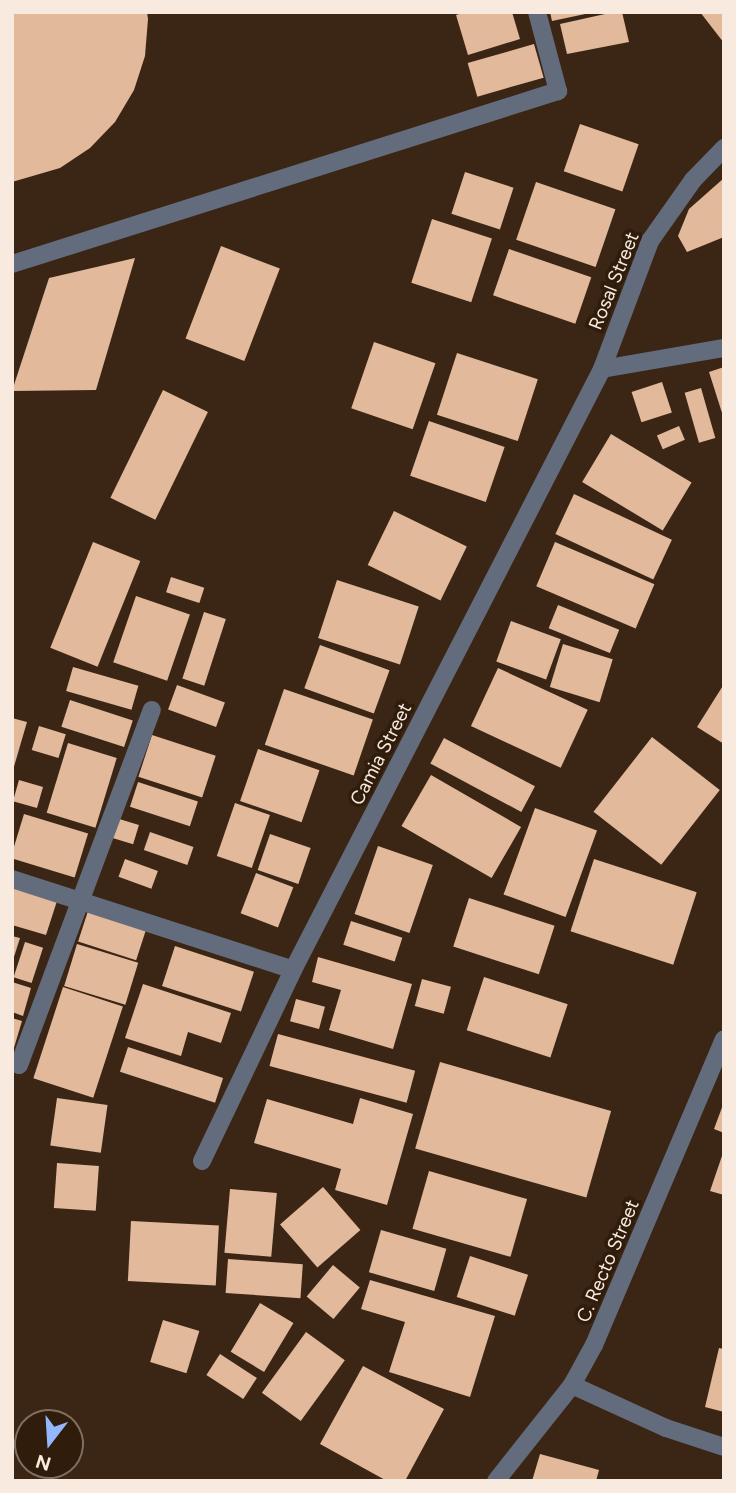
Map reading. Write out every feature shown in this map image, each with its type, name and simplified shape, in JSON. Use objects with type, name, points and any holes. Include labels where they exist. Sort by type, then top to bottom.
[{"type":"street","points":[[12,264],[558,91],[537,12]]},
{"type":"street","name":"Rosal Street","points":[[602,369],[650,241],[693,180],[724,148]]},
{"type":"street","points":[[602,369],[724,348]]},
{"type":"street","name":"Camia Street","points":[[202,1161],[293,970],[602,369]]},
{"type":"street","points":[[19,1065],[152,710]]},
{"type":"street","points":[[12,879],[293,970]]},
{"type":"street","name":"C. Recto Street","points":[[496,1481],[572,1385],[617,1296],[724,1039]]},
{"type":"street","points":[[572,1385],[666,1428],[724,1447]]},
{"type":"building","points":[[12,12],[147,12],[148,19],[145,56],[134,90],[115,122],[90,148],[60,168],[12,182]]},
{"type":"building","points":[[465,12],[512,12],[520,39],[468,55],[456,15]]},
{"type":"building","points":[[550,12],[590,12],[590,13],[552,21]]},
{"type":"building","points":[[622,12],[629,42],[567,54],[560,24]]},
{"type":"building","points":[[700,12],[724,12],[724,43]]},
{"type":"building","points":[[534,44],[544,78],[477,97],[468,63]]},
{"type":"building","points":[[580,124],[639,144],[622,191],[564,171]]},
{"type":"building","points":[[465,172],[514,188],[500,230],[451,214]]},
{"type":"building","points":[[724,178],[724,237],[687,252],[678,236],[689,209]]},
{"type":"building","points":[[536,182],[615,209],[596,267],[516,240]]},
{"type":"building","points":[[432,219],[492,238],[471,302],[411,283]]},
{"type":"building","points":[[221,246],[280,269],[244,361],[186,338]]},
{"type":"building","points":[[509,249],[591,277],[575,324],[493,295]]},
{"type":"building","points":[[135,258],[96,390],[12,391],[49,278]]},
{"type":"building","points":[[374,342],[435,363],[413,429],[351,408]]},
{"type":"building","points":[[457,353],[538,379],[518,441],[437,415]]},
{"type":"building","points":[[724,367],[724,416],[723,416],[709,372]]},
{"type":"building","points":[[662,382],[672,412],[641,422],[632,392]]},
{"type":"building","points":[[701,388],[715,438],[699,443],[685,393]]},
{"type":"building","points":[[163,390],[208,412],[155,520],[110,498]]},
{"type":"building","points":[[429,421],[505,447],[486,502],[410,476]]},
{"type":"building","points":[[679,426],[685,440],[663,449],[657,435]]},
{"type":"building","points":[[611,434],[692,482],[663,530],[582,482]]},
{"type":"building","points":[[574,494],[672,540],[653,580],[555,534]]},
{"type":"building","points":[[394,511],[467,547],[441,600],[368,565]]},
{"type":"building","points":[[93,542],[140,561],[98,667],[50,648]]},
{"type":"building","points":[[555,542],[654,584],[636,628],[536,586]]},
{"type":"building","points":[[171,577],[204,588],[199,603],[166,592]]},
{"type":"building","points":[[337,580],[419,607],[400,665],[318,638]]},
{"type":"building","points":[[136,596],[190,615],[167,681],[113,662]]},
{"type":"building","points":[[558,605],[619,630],[610,653],[549,628]]},
{"type":"building","points":[[204,612],[226,619],[204,686],[182,679]]},
{"type":"building","points":[[511,621],[561,639],[546,680],[496,661]]},
{"type":"building","points":[[563,644],[613,659],[600,702],[550,687]]},
{"type":"building","points":[[320,645],[390,670],[374,714],[304,688]]},
{"type":"building","points":[[73,667],[138,686],[131,710],[66,691]]},
{"type":"building","points":[[498,668],[588,710],[561,768],[471,726]]},
{"type":"building","points":[[724,684],[724,744],[697,727]]},
{"type":"building","points":[[177,685],[225,702],[216,727],[168,709]]},
{"type":"building","points":[[284,689],[373,720],[354,775],[265,745]]},
{"type":"building","points":[[70,700],[133,720],[124,747],[61,727]]},
{"type":"building","points":[[12,718],[27,722],[13,770],[12,770]]},
{"type":"building","points":[[39,726],[66,734],[58,758],[32,750]]},
{"type":"building","points":[[152,735],[216,756],[202,798],[138,777]]},
{"type":"building","points":[[652,737],[720,790],[661,865],[594,812]]},
{"type":"building","points":[[444,738],[535,786],[521,812],[430,764]]},
{"type":"building","points":[[68,743],[117,758],[95,828],[47,813]]},
{"type":"building","points":[[258,749],[319,770],[302,822],[240,801]]},
{"type":"building","points":[[431,775],[521,827],[492,878],[402,826]]},
{"type":"building","points":[[19,780],[43,787],[37,808],[13,801]]},
{"type":"building","points":[[138,782],[198,801],[190,826],[130,807]]},
{"type":"building","points":[[235,803],[270,815],[252,868],[217,856]]},
{"type":"building","points":[[535,808],[597,831],[566,917],[504,894]]},
{"type":"building","points":[[24,814],[88,834],[75,878],[12,858]]},
{"type":"building","points":[[116,818],[139,825],[133,844],[110,837]]},
{"type":"building","points":[[150,832],[193,847],[187,865],[144,850]]},
{"type":"building","points":[[270,834],[311,848],[298,884],[258,870]]},
{"type":"building","points":[[378,846],[433,865],[409,933],[355,914]]},
{"type":"building","points":[[125,859],[158,871],[151,889],[119,877]]},
{"type":"building","points":[[594,859],[697,892],[673,965],[571,931]]},
{"type":"building","points":[[256,873],[293,887],[278,927],[241,913]]},
{"type":"building","points":[[12,887],[57,901],[46,935],[12,925]]},
{"type":"building","points":[[469,898],[555,926],[539,974],[453,947]]},
{"type":"building","points":[[88,911],[146,930],[136,960],[78,941]]},
{"type":"building","points":[[351,921],[402,938],[395,961],[343,945]]},
{"type":"building","points":[[12,936],[20,938],[13,960],[12,960]]},
{"type":"building","points":[[25,942],[43,948],[32,983],[14,977]]},
{"type":"building","points":[[77,944],[138,963],[125,1005],[64,986]]},
{"type":"building","points":[[175,946],[254,972],[241,1012],[162,986]]},
{"type":"building","points":[[318,957],[412,984],[393,1049],[329,1030],[341,990],[312,982]]},
{"type":"building","points":[[484,977],[568,1004],[550,1057],[467,1030]]},
{"type":"building","points":[[422,979],[451,987],[444,1014],[415,1006]]},
{"type":"building","points":[[12,982],[31,988],[23,1016],[12,1012]]},
{"type":"building","points":[[143,984],[231,1013],[221,1043],[188,1032],[181,1056],[125,1038]]},
{"type":"building","points":[[63,987],[123,1006],[93,1098],[33,1078]]},
{"type":"building","points":[[296,999],[325,1007],[319,1029],[290,1021]]},
{"type":"building","points":[[12,1018],[22,1021],[13,1051],[12,1051]]},
{"type":"building","points":[[278,1034],[415,1071],[407,1103],[269,1066]]},
{"type":"building","points":[[128,1047],[223,1078],[215,1103],[120,1072]]},
{"type":"building","points":[[440,1062],[611,1111],[586,1198],[415,1149]]},
{"type":"building","points":[[57,1098],[108,1105],[101,1153],[50,1146]]},
{"type":"building","points":[[360,1098],[413,1114],[387,1205],[335,1190],[341,1169],[254,1143],[267,1099],[353,1124]]},
{"type":"building","points":[[724,1102],[724,1133],[714,1129]]},
{"type":"building","points":[[724,1150],[724,1195],[710,1191]]},
{"type":"building","points":[[57,1163],[99,1166],[96,1211],[54,1208]]},
{"type":"building","points":[[429,1171],[527,1199],[511,1257],[412,1229]]},
{"type":"building","points":[[323,1187],[360,1230],[317,1267],[280,1224]]},
{"type":"building","points":[[230,1189],[277,1193],[271,1257],[224,1253]]},
{"type":"building","points":[[131,1221],[219,1226],[216,1286],[128,1281]]},
{"type":"building","points":[[381,1230],[446,1249],[434,1291],[369,1272]]},
{"type":"building","points":[[470,1256],[528,1275],[515,1316],[457,1297]]},
{"type":"building","points":[[228,1259],[303,1264],[300,1298],[226,1293]]},
{"type":"building","points":[[333,1265],[360,1287],[333,1319],[307,1296]]},
{"type":"building","points":[[370,1280],[495,1316],[470,1397],[389,1372],[405,1322],[361,1309]]},
{"type":"building","points":[[260,1303],[293,1323],[264,1372],[231,1352]]},
{"type":"building","points":[[163,1320],[199,1331],[186,1373],[150,1362]]},
{"type":"building","points":[[306,1332],[345,1360],[301,1421],[262,1393]]},
{"type":"building","points":[[719,1348],[724,1349],[724,1412],[705,1407]]},
{"type":"building","points":[[220,1354],[257,1378],[243,1399],[206,1375]]},
{"type":"building","points":[[363,1366],[444,1409],[405,1481],[387,1481],[320,1444]]},
{"type":"building","points":[[540,1454],[599,1470],[596,1481],[532,1481]]}]
